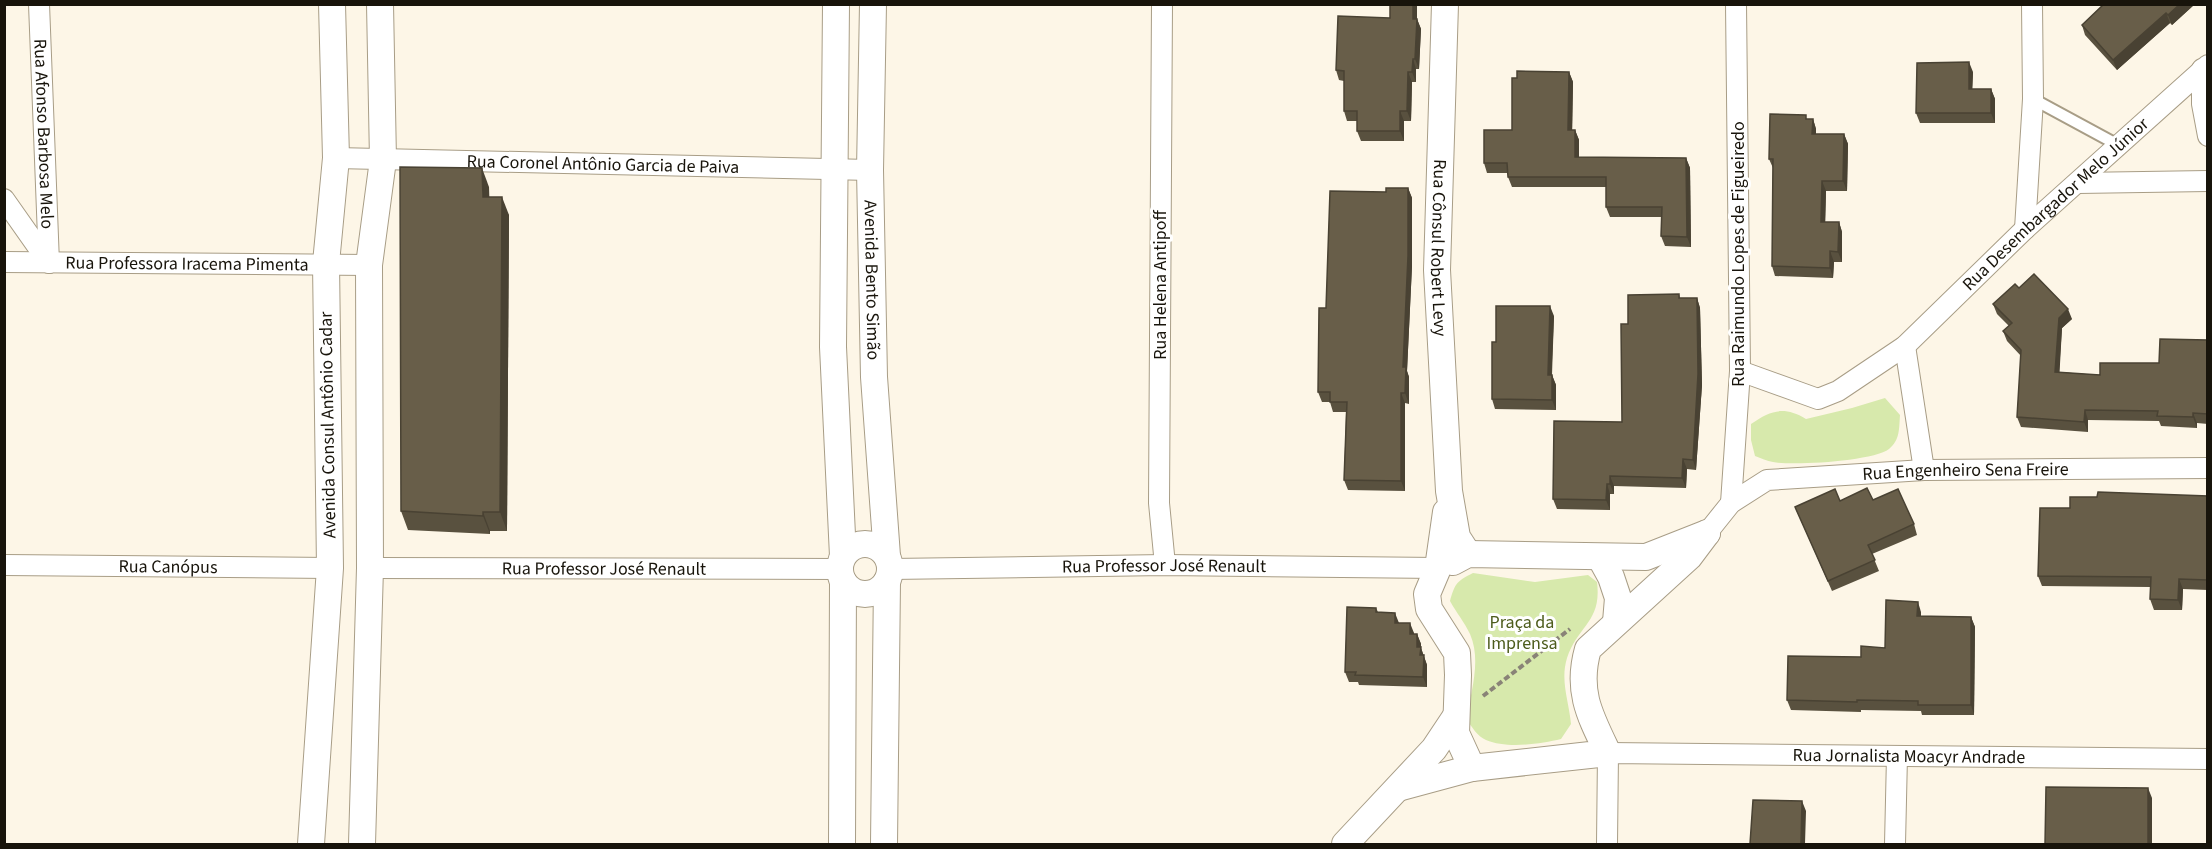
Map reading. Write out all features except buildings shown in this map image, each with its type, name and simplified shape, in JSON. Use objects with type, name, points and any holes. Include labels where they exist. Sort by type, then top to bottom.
[{"type":"street","name":"Rua Afonso Barbosa Melo","points":[[39,4],[49,263]]},
{"type":"street","name":"Avenida Consul Antônio Cadar","points":[[311,844],[330,568],[326,263],[336,158],[332,4]]},
{"type":"street","points":[[362,844],[369,568],[369,265],[383,160],[380,4]]},
{"type":"street","name":"Avenida Bento Simão","points":[[836,4],[833,347],[842,569],[842,844]]},
{"type":"street","name":"Avenida Bento Simão","points":[[873,4],[870,170],[874,377],[888,569],[884,844]]},
{"type":"street","name":"Rua Helena Antipoff","points":[[1162,4],[1159,503],[1165,565]]},
{"type":"street","name":"Rua Cônsul Robert Levy","points":[[1445,4],[1437,270],[1449,491],[1457,537],[1468,554]]},
{"type":"street","name":"Rua Raimundo Lopes de Figueiredo","points":[[1731,503],[1740,371],[1736,4]]},
{"type":"street","points":[[2025,229],[2033,99],[2032,4]]},
{"type":"street","points":[[2205,67],[2202,104],[2208,136]]},
{"type":"street","name":"Rua Desembargador Melo Júnior","points":[[1740,371],[1818,399],[1838,391],[1905,346],[2025,229],[2205,67]]},
{"type":"street","name":"Rua Coronel Antônio Garcia de Paiva","points":[[336,158],[870,170]]},
{"type":"street","points":[[2078,183],[2208,181]]},
{"type":"street","points":[[4,199],[49,263]]},
{"type":"street","name":"Rua Professora Iracema Pimenta","points":[[4,262],[369,265]]},
{"type":"street","points":[[1905,346],[1924,470]]},
{"type":"street","name":"Rua Engenheiro Sena Freire","points":[[1731,503],[1767,480],[1924,470],[2208,468]]},
{"type":"street","name":"Rua Cônsul Robert Levy","points":[[1438,568],[1449,491]]},
{"type":"street","points":[[1607,844],[1608,753],[1590,717],[1584,690],[1582,669],[1588,649],[1689,558],[1731,503]]},
{"type":"street","points":[[1472,768],[1456,733],[1457,653],[1429,609],[1427,594],[1438,568],[1468,554],[1646,557],[1707,533]]},
{"type":"street","points":[[865,543],[878,547],[888,569],[878,591],[865,594],[852,591],[842,569],[852,547],[865,543]]},
{"type":"street","points":[[1600,557],[1611,577],[1618,598],[1616,622]]},
{"type":"street","name":"Rua Canópus","points":[[4,565],[330,568]]},
{"type":"street","name":"Rua Professor José Renault","points":[[888,569],[1165,565],[1438,568]]},
{"type":"street","name":"Rua Professor José Renault","points":[[369,568],[842,569]]},
{"type":"street","points":[[1345,844],[1434,749],[1456,716]]},
{"type":"street","points":[[1565,759],[1590,717]]},
{"type":"street","points":[[1398,788],[1472,768],[1608,753]]},
{"type":"street","name":"Rua Jornalista Moacyr Andrade","points":[[1608,753],[2208,759]]},
{"type":"street","points":[[1895,844],[1897,756]]},
{"type":"lane","points":[[2033,99],[2118,145]]},
{"type":"path","points":[[1456,716],[1574,626]]},
{"type":"green space","points":[[1885,398],[1900,415],[1895,442],[1881,453],[1851,459],[1797,463],[1773,462],[1755,456],[1751,440],[1751,424],[1765,415],[1784,411],[1806,419]]},
{"type":"green space","name":"Praça da Imprensa","points":[[1473,573],[1535,582],[1588,575],[1597,582],[1598,595],[1593,615],[1572,647],[1565,666],[1564,675],[1571,724],[1561,739],[1524,745],[1494,743],[1480,736],[1467,720],[1475,655],[1470,634],[1450,601],[1457,583]]}]
